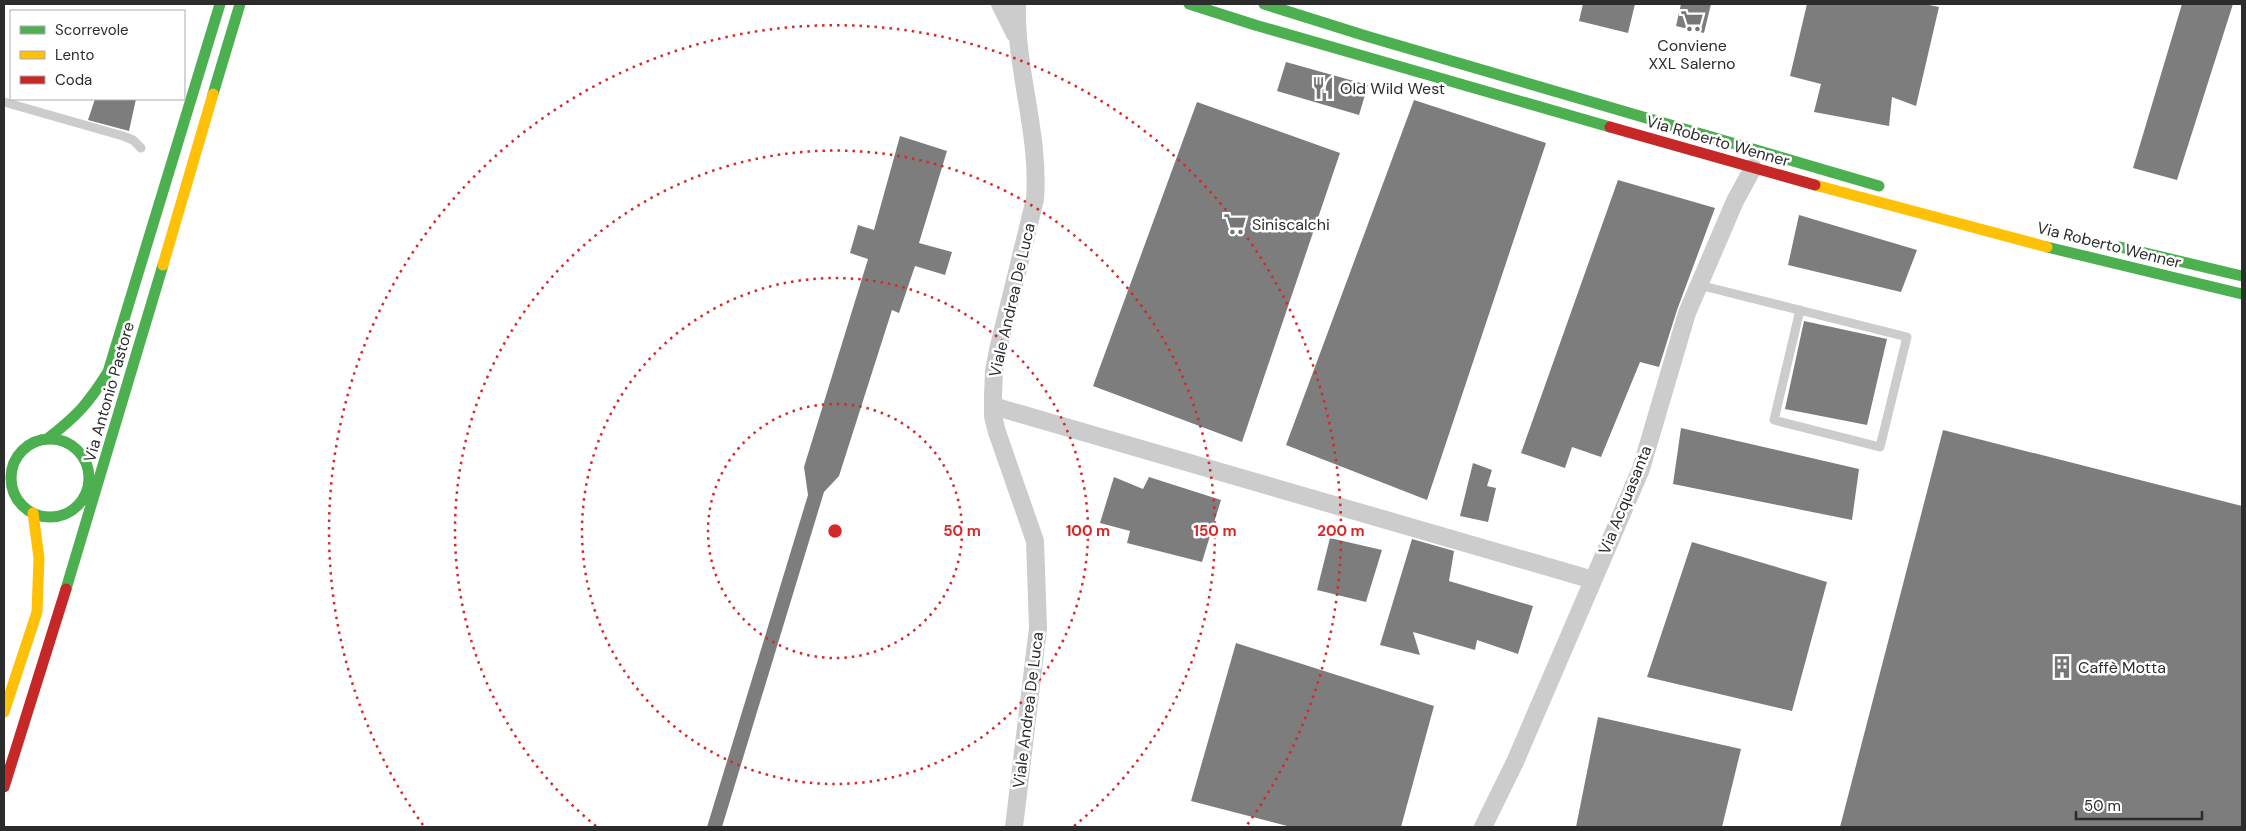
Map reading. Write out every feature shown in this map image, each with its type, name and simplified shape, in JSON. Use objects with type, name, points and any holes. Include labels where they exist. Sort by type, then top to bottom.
[{"type":"main road","name":"Via Antonio Pastore","points":[[47,439],[90,401],[108,372],[220,4]]},
{"type":"main road","name":"Via Antonio Pastore","points":[[4,788],[94,482],[240,4]]},
{"type":"main road","name":"Via Roberto Wenner","points":[[1189,4],[1255,25],[1752,168],[2018,240],[2242,294]]},
{"type":"main road","name":"Via Roberto Wenner","points":[[1264,4],[1366,36],[1893,190]]},
{"type":"main road","name":"Via Roberto Wenner","points":[[2110,245],[2242,276]]},
{"type":"main road","points":[[47,439],[60,440],[72,446],[82,455],[94,482],[80,504],[70,512],[46,517],[33,513],[20,502],[8,484],[16,461],[23,451],[33,444],[47,439]]},
{"type":"main road","points":[[4,450],[23,451]]},
{"type":"main road","points":[[4,712],[37,612],[39,558],[33,513]]},
{"type":"street","points":[[1000,4],[1016,36]]},
{"type":"street","points":[[1016,36],[1017,4]]},
{"type":"street","name":"Viale Andrea De Luca","points":[[1014,827],[1038,628],[1035,541],[997,432],[993,406],[995,364],[1035,199],[1037,171],[1029,109],[1016,36]]},
{"type":"street","name":"Via Acquasanta","points":[[1483,827],[1515,762],[1641,469],[1687,313],[1752,168]]},
{"type":"street","points":[[993,406],[1593,580]]},
{"type":"lane","points":[[4,102],[123,136],[133,140],[141,148]]},
{"type":"lane","points":[[1699,285],[1800,310],[1907,337],[1880,447],[1774,420],[1800,310]]},
{"type":"building","points":[[1583,4],[1635,4],[1628,33],[1579,21]]},
{"type":"building","name":"Conviene XXL Salerno","points":[[1681,4],[1711,4],[1704,33],[1676,26]]},
{"type":"building","points":[[1807,4],[1924,4],[1939,7],[1916,106],[1892,97],[1889,126],[1814,112],[1821,84],[1790,76]]},
{"type":"building","points":[[2182,4],[2233,4],[2177,180],[2133,168]]},
{"type":"building","name":"Old Wild West","points":[[1286,62],[1368,85],[1359,115],[1277,91]]},
{"type":"building","points":[[95,100],[136,100],[129,131],[88,120]]},
{"type":"building","points":[[1414,100],[1546,143],[1427,500],[1286,445]]},
{"type":"building","name":"Siniscalchi","points":[[1197,102],[1340,153],[1242,442],[1093,386]]},
{"type":"building","points":[[900,136],[947,151],[919,243],[952,252],[945,275],[915,266],[899,313],[892,310],[839,476],[824,492],[722,827],[707,827],[808,495],[804,467],[868,259],[850,253],[858,225],[874,230]]},
{"type":"building","points":[[1618,180],[1715,208],[1677,310],[1659,367],[1640,362],[1601,457],[1572,447],[1565,468],[1521,453]]},
{"type":"building","points":[[1799,215],[1917,250],[1901,292],[1788,265]]},
{"type":"building","points":[[1804,321],[1887,339],[1867,425],[1785,409]]},
{"type":"building","points":[[1681,428],[1859,469],[1852,520],[1673,484]]},
{"type":"building","name":"Caffè Motta","points":[[1943,430],[2242,506],[2242,827],[1840,827]]},
{"type":"building","points":[[1473,463],[1492,470],[1487,486],[1496,488],[1488,522],[1460,516]]},
{"type":"building","points":[[1114,477],[1143,489],[1149,477],[1221,500],[1202,562],[1127,543],[1130,531],[1100,523]]},
{"type":"building","points":[[1330,538],[1382,550],[1366,602],[1317,590]]},
{"type":"building","points":[[1412,539],[1454,551],[1449,581],[1533,606],[1518,654],[1477,640],[1475,650],[1413,632],[1420,655],[1380,645]]},
{"type":"building","points":[[1692,542],[1827,582],[1792,711],[1647,677]]},
{"type":"building","points":[[1236,643],[1434,706],[1401,827],[1291,827],[1191,801]]},
{"type":"building","points":[[1598,717],[1741,749],[1722,827],[1576,827]]},
{"type":"traffic: fast","points":[[47,439],[81,409],[108,372],[220,4]]},
{"type":"traffic: fast","points":[[213,94],[240,4]]},
{"type":"traffic: fast","points":[[1189,4],[1255,25],[1610,127]]},
{"type":"traffic: fast","points":[[1264,4],[1366,36],[1879,186]]},
{"type":"traffic: fast","points":[[2047,247],[2242,294]]},
{"type":"traffic: fast","points":[[2120,247],[2242,276]]},
{"type":"traffic: fast","points":[[66,589],[163,265]]},
{"type":"traffic: fast","points":[[50,439],[65,442],[77,451],[86,463],[89,478],[86,493],[77,505],[65,514],[50,517],[35,514],[23,505],[14,493],[11,478],[14,463],[23,451],[35,442],[50,439]]},
{"type":"traffic: slow","points":[[163,265],[213,94]]},
{"type":"traffic: slow","points":[[1815,185],[2047,247]]},
{"type":"traffic: slow","points":[[4,712],[37,612],[39,558],[33,513]]},
{"type":"traffic: jam","points":[[1610,127],[1815,185]]},
{"type":"traffic: jam","points":[[4,787],[66,589]]},
{"type":"place","name":"Conviene XXL Salerno","points":[[1692,21]]},
{"type":"place","name":"Old Wild West","points":[[1323,88]]},
{"type":"place","name":"Siniscalchi","points":[[1235,224]]},
{"type":"place","name":"Caffè Motta","points":[[2062,667]]}]
